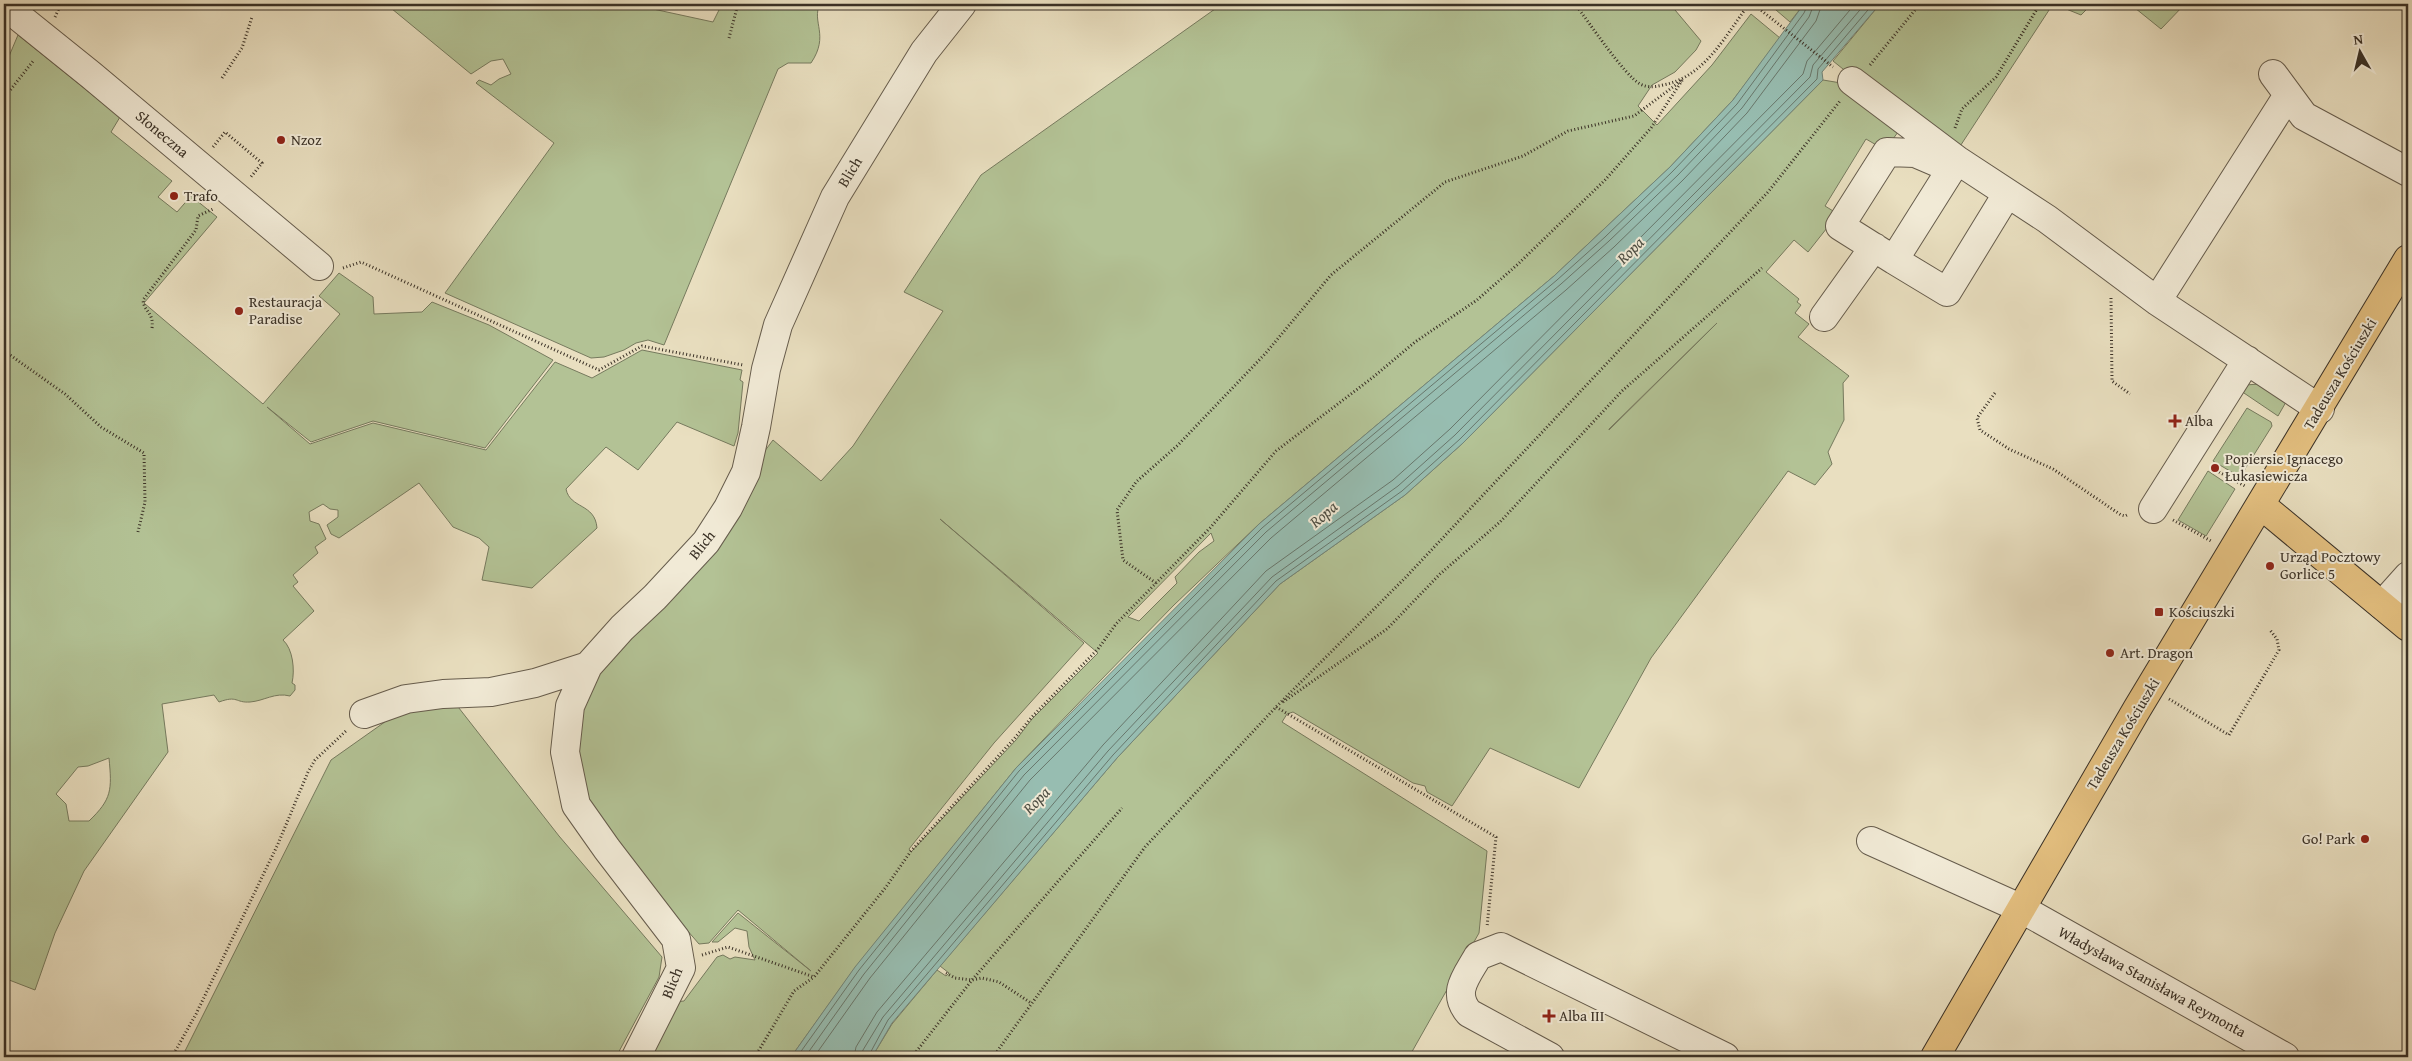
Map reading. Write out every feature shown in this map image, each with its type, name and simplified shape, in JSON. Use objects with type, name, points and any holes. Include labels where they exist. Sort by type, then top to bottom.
[{"type":"main road","name":"Tadeusza Kościuszki","points":[[1935,1057],[2253,496],[2320,409],[2408,259]]},
{"type":"main road","points":[[2253,496],[2408,627]]},
{"type":"street","name":"Blich","points":[[636,1057],[681,968],[676,939],[607,850],[576,805],[565,752],[570,706],[588,666],[622,628],[655,597],[706,542],[728,508],[746,472],[766,369],[778,325],[835,197],[924,52],[962,4]]},
{"type":"street","name":"Słoneczna","points":[[4,5],[234,195],[331,267]]},
{"type":"street","points":[[1854,82],[1952,161],[2047,218],[2157,301],[2320,409]]},
{"type":"street","points":[[2157,301],[2280,85],[2304,116],[2408,172]]},
{"type":"street","points":[[1952,161],[1915,153],[1886,152],[1840,226],[1947,292],[2007,194]]},
{"type":"street","points":[[1824,317],[1884,253],[1952,161]]},
{"type":"street","points":[[2153,509],[2247,360]]},
{"type":"street","points":[[2382,605],[2408,576]]},
{"type":"street","points":[[364,714],[442,689],[491,692],[535,682],[588,666]]},
{"type":"street","name":"Władysława Stanisława Reymonta","points":[[1871,841],[2020,908],[2284,1057]]},
{"type":"street","points":[[1550,1057],[1468,1013],[1462,1005],[1459,992],[1478,956],[1501,947],[1724,1057]]},
{"type":"path","points":[[729,38],[738,4]]},
{"type":"path","points":[[1576,4],[1628,73],[1640,84],[1651,88],[1684,80]]},
{"type":"path","points":[[1156,583],[1123,560],[1117,510],[1136,482],[1178,444],[1264,354],[1331,275],[1446,182],[1523,156],[1568,131],[1634,116],[1702,67],[1749,4]]},
{"type":"path","points":[[1753,4],[1854,82]]},
{"type":"path","points":[[993,1057],[1145,847],[1276,707],[1406,577],[1768,192],[1819,125],[1920,4]]},
{"type":"path","points":[[1952,161],[1954,130],[1962,109],[1996,77],[2040,4]]},
{"type":"path","points":[[222,78],[242,48],[252,17]]},
{"type":"path","points":[[4,98],[32,64],[44,37]]},
{"type":"path","points":[[755,1057],[794,991],[814,977],[886,887],[911,851],[1031,718],[1098,649],[1116,624],[1210,528],[1276,450],[1372,378],[1415,342],[1477,300],[1517,265],[1605,180],[1651,128],[1684,80]]},
{"type":"path","points":[[152,328],[152,315],[143,304],[143,300],[152,285],[196,230],[198,216],[220,205],[234,195],[262,163],[224,132],[209,150]]},
{"type":"path","points":[[331,267],[361,262],[599,370],[642,346],[736,364]]},
{"type":"path","points":[[2111,267],[2112,381],[2130,394]]},
{"type":"path","points":[[1276,707],[1387,629],[1440,574],[1500,522],[1622,391],[1762,268]]},
{"type":"path","points":[[4,347],[10,355],[65,394],[101,427],[144,453],[145,502],[138,532]]},
{"type":"path","points":[[1994,393],[1977,418],[1980,430],[2009,449],[2053,469],[2121,515],[2125,516],[2143,503],[2212,542]]},
{"type":"path","points":[[2219,472],[2253,496]]},
{"type":"path","points":[[2164,696],[2229,735],[2280,650],[2277,639],[2270,630]]},
{"type":"path","points":[[1276,707],[1496,837],[1487,932],[1501,947]]},
{"type":"path","points":[[172,1057],[196,1014],[278,844],[315,760],[364,714]]},
{"type":"path","points":[[912,1057],[972,980],[1122,808]]},
{"type":"path","points":[[680,962],[728,947],[814,977]]},
{"type":"path","points":[[946,973],[955,978],[972,980],[982,978],[999,982],[1031,1003]]},
{"type":"green space","points":[[386,4],[630,4],[713,22],[722,4],[820,4],[817,17],[820,37],[816,53],[811,63],[788,63],[778,69],[664,345],[648,340],[636,343],[624,350],[604,357],[591,358],[445,293],[554,143],[476,83],[479,80],[491,85],[511,74],[503,59],[491,61],[471,74]]},
{"type":"green space","points":[[1222,4],[1670,4],[1701,41],[1696,50],[1675,72],[1652,85],[1638,106],[1657,125],[1712,65],[1751,14],[1780,38],[1733,100],[1670,167],[1554,276],[1259,524],[1174,605],[1099,682],[1016,768],[852,972],[791,1057],[644,1057],[675,1002],[684,1001],[717,957],[723,955],[730,959],[735,957],[755,960],[749,947],[747,931],[735,928],[718,942],[712,942],[738,913],[811,971],[738,910],[709,943],[699,944],[624,857],[596,821],[573,763],[587,688],[773,440],[821,481],[853,446],[943,311],[904,292],[981,175]],"holes":[[[940,519],[1098,653],[1032,719],[1016,740],[911,852],[909,849],[994,743],[1084,643]],[[1211,533],[1214,541],[1199,552],[1175,577],[1177,583],[1139,621],[1128,617]]]},
{"type":"green space","points":[[1769,4],[1804,4],[1790,22]]},
{"type":"green space","points":[[1880,4],[2053,4],[1953,157],[1833,61]]},
{"type":"green space","points":[[2054,4],[2092,4],[2081,15]]},
{"type":"green space","points":[[2130,4],[2185,4],[2161,29]]},
{"type":"green space","points":[[18,35],[120,117],[111,132],[172,181],[158,197],[177,212],[191,196],[217,217],[144,303],[263,404],[340,314],[319,296],[339,273],[373,297],[374,314],[422,312],[432,302],[489,325],[553,360],[485,448],[373,421],[311,442],[267,407],[310,444],[373,423],[486,450],[555,362],[592,378],[642,350],[742,370],[740,380],[743,382],[738,433],[734,446],[677,422],[638,470],[606,447],[566,489],[572,500],[592,514],[597,528],[532,588],[482,580],[489,547],[479,538],[453,527],[419,483],[339,538],[331,534],[327,525],[338,517],[338,510],[330,509],[323,504],[309,512],[310,521],[319,524],[326,539],[315,547],[318,553],[293,575],[298,582],[293,586],[314,611],[283,640],[291,654],[293,666],[292,683],[295,685],[295,690],[290,696],[279,695],[250,702],[230,699],[219,702],[214,695],[162,704],[168,752],[84,871],[55,933],[35,990],[4,978],[4,68]],"holes":[[[109,758],[109,793],[97,813],[89,821],[69,821],[66,804],[56,794],[78,767],[88,766]]]},
{"type":"green space","points":[[1823,80],[1841,83],[1898,132],[1885,150],[1866,139],[1825,206],[1838,214],[1808,252],[1794,240],[1766,272],[1799,299],[1797,302],[1801,305],[1795,313],[1809,324],[1798,337],[1849,376],[1843,383],[1844,420],[1828,452],[1832,464],[1815,485],[1788,471],[1651,658],[1579,788],[1490,748],[1452,806],[1427,792],[1425,786],[1413,783],[1293,712],[1287,714],[1282,722],[1487,851],[1479,933],[1409,1057],[872,1057],[892,1024],[937,970],[946,976],[949,973],[940,966],[1117,758],[1280,584],[1405,495],[1463,443]],"holes":[[[1717,323],[1609,430],[1609,429]]]},
{"type":"green space","points":[[2260,384],[2286,402],[2278,416],[2241,391],[2245,385]]},
{"type":"green space","points":[[2247,408],[2271,422],[2272,426],[2240,477],[2213,461]]},
{"type":"green space","points":[[2208,471],[2235,489],[2206,536],[2178,520]]},
{"type":"green space","points":[[455,703],[559,836],[662,957],[659,977],[616,1057],[182,1057],[331,760],[406,707]]},
{"type":"water","name":"Ropa","points":[[1804,4],[1880,4],[1822,72],[1823,80],[1463,443],[1405,495],[1280,584],[1117,758],[892,1023],[872,1057],[791,1057],[855,967],[1016,768],[1259,524],[1554,276],[1670,167],[1733,100]]},
{"type":"place","name":"Nzoz","points":[[281,140]]},
{"type":"place","name":"Trafo","points":[[174,196]]},
{"type":"place","name":"Restauracja Paradise","points":[[239,311]]},
{"type":"place","name":"Alba","points":[[2175,421]]},
{"type":"place","name":"Popiersie Ignacego Łukasiewicza","points":[[2215,468]]},
{"type":"place","name":"Urząd Pocztowy Gorlice 5","points":[[2270,566]]},
{"type":"place","name":"Kościuszki","points":[[2159,612]]},
{"type":"place","name":"Art. Dragon","points":[[2110,653]]},
{"type":"place","name":"Go! Park","points":[[2365,839]]},
{"type":"place","name":"Alba III","points":[[1549,1016]]}]
